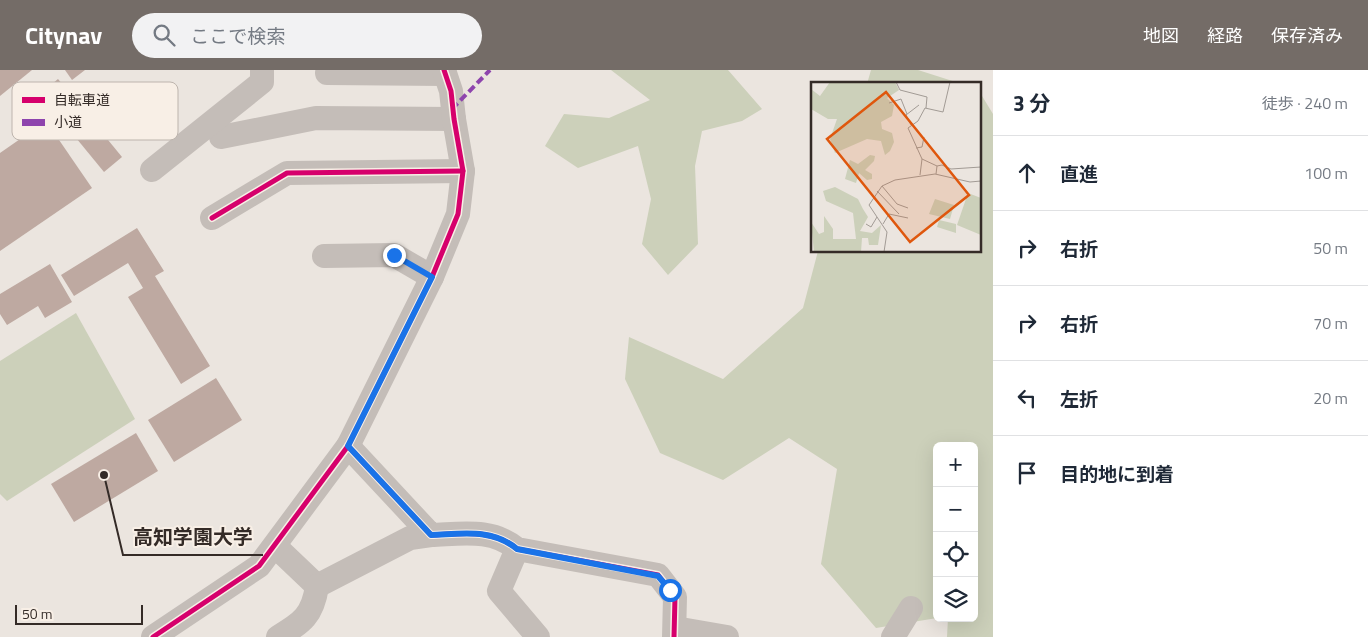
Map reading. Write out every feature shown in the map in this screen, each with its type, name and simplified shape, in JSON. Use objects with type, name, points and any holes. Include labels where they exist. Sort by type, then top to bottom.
[{"type":"street","points":[[152,170],[262,82],[262,70]]},
{"type":"street","points":[[153,637],[259,566],[348,446],[432,277],[458,214],[463,171],[451,91],[444,72],[327,73]]},
{"type":"street","points":[[221,137],[316,118],[454,120]]},
{"type":"street","points":[[212,218],[287,173],[463,171]]},
{"type":"street","points":[[324,256],[394,255],[432,277]]},
{"type":"street","points":[[348,446],[431,535]]},
{"type":"street","points":[[317,586],[410,538],[476,533],[506,539],[517,549],[658,576],[675,597],[674,633],[727,637]]},
{"type":"street","points":[[275,546],[317,586]]},
{"type":"street","points":[[517,549],[499,591],[538,637]]},
{"type":"street","points":[[278,637],[301,623],[315,603],[317,586]]},
{"type":"street","points":[[893,637],[911,608]]},
{"type":"green space","points":[[611,70],[728,70],[762,109],[742,121],[702,131],[695,166],[698,244],[668,275],[642,244],[651,199],[638,146],[578,168],[545,146],[564,114],[609,118],[650,100]]},
{"type":"green space","points":[[871,70],[918,70],[956,82],[868,82]]},
{"type":"green space","points":[[981,94],[993,114],[993,637],[947,637],[948,622],[978,622],[978,442],[933,442],[933,619],[876,628],[821,564],[837,469],[789,438],[723,480],[660,453],[625,379],[629,337],[723,379],[803,308],[818,252],[981,252]]},
{"type":"green space","points":[[76,313],[135,419],[7,501],[0,494],[0,361]]},
{"type":"building","points":[[0,70],[32,70],[17,82],[12,82],[12,86],[0,96]]},
{"type":"building","points":[[65,70],[85,70],[72,80]]},
{"type":"building","points":[[19,140],[59,140],[92,188],[0,251],[0,153]]},
{"type":"building","points":[[78,140],[108,140],[122,157],[104,172]]},
{"type":"building","points":[[137,228],[164,271],[155,276],[210,366],[181,384],[128,297],[143,288],[128,263],[74,296],[61,275]]},
{"type":"building","points":[[50,264],[72,302],[45,318],[38,306],[7,325],[0,314],[0,294]]},
{"type":"building","points":[[216,378],[242,420],[174,462],[148,420]]},
{"type":"building","points":[[136,433],[158,471],[74,522],[51,484]]},
{"type":"marked path","points":[[452,109],[490,70]]},
{"type":"cycle path","points":[[153,637],[259,566],[348,446],[432,277],[458,214],[463,171],[451,91],[444,70]]},
{"type":"cycle path","points":[[212,218],[287,173],[463,171]]},
{"type":"cycle path","points":[[348,446],[431,535],[465,533],[487,535],[507,542],[517,549],[658,575],[675,597],[674,637]]},
{"type":"place","name":"高知学園大学","points":[[104,475]]},
{"type":"route","points":[[394,255],[432,277],[348,446],[431,535],[476,533],[495,536],[506,539],[517,549],[632,569],[658,576],[670,590]]}]
